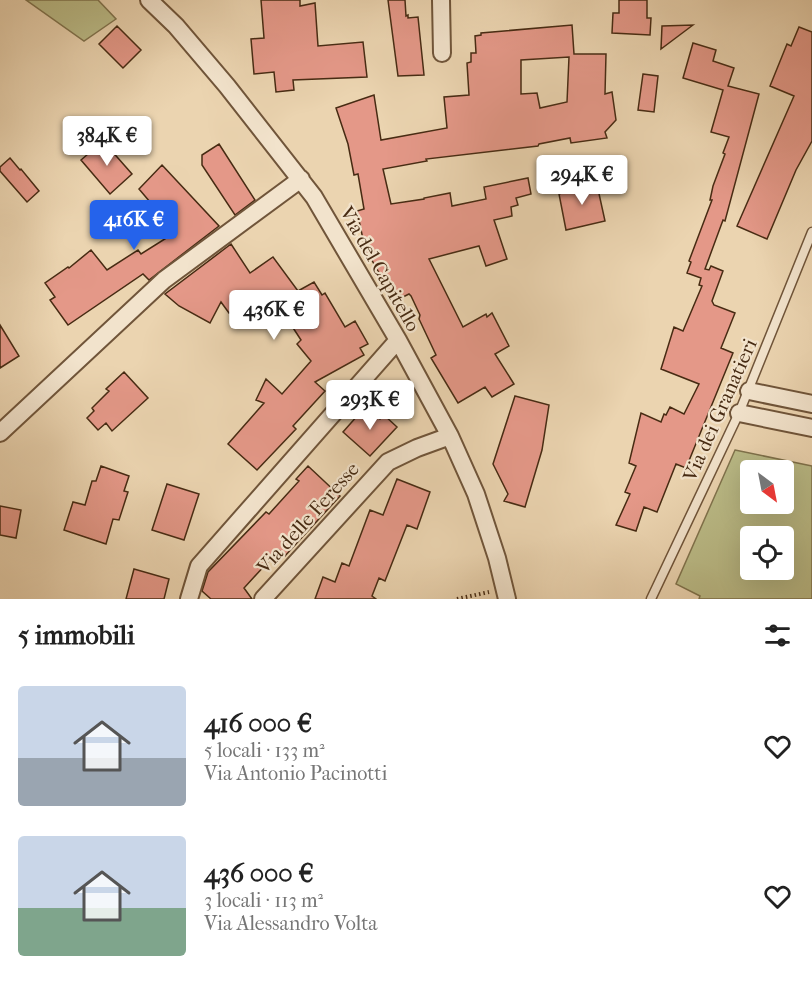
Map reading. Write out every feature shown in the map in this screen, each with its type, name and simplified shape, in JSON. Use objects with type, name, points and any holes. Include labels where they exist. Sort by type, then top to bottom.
[{"type":"street","name":"Via del Capitello","points":[[149,0],[176,26],[227,86],[301,179],[398,340],[450,436],[476,494],[497,558],[505,594]]},
{"type":"street","points":[[441,0],[442,53]]},
{"type":"street","points":[[0,433],[164,280],[301,179]]},
{"type":"street","points":[[189,599],[199,566],[398,340]]},
{"type":"street","points":[[749,391],[812,404]]},
{"type":"street","points":[[739,413],[812,428]]},
{"type":"street","name":"Via delle Feresse","points":[[263,599],[388,462],[450,436]]},
{"type":"lane","name":"Via dei Granatieri","points":[[651,599],[749,391],[812,232]]},
{"type":"path","points":[[457,599],[505,594]]},
{"type":"green space","points":[[26,0],[98,0],[116,19],[84,41]]},
{"type":"green space","points":[[735,450],[783,460],[740,460],[740,514],[794,514],[794,462],[812,466],[812,599],[699,599],[700,596],[676,584]]},
{"type":"building","points":[[261,0],[300,0],[300,6],[315,3],[318,46],[363,42],[367,77],[293,80],[294,90],[276,92],[274,72],[254,74],[251,39],[264,38]]},
{"type":"building","points":[[388,0],[405,0],[406,16],[408,15],[408,18],[418,17],[424,75],[398,76]]},
{"type":"building","points":[[619,0],[647,0],[647,18],[651,18],[650,35],[612,33],[613,13],[619,13]]},
{"type":"building","points":[[572,25],[574,54],[606,54],[605,94],[612,92],[616,120],[605,132],[607,138],[571,143],[570,138],[538,146],[426,159],[427,161],[383,169],[391,204],[450,193],[452,206],[486,199],[484,187],[528,178],[531,194],[516,198],[518,205],[511,207],[512,216],[494,220],[507,259],[486,266],[479,246],[429,259],[463,327],[492,313],[509,346],[495,354],[514,384],[492,397],[485,387],[458,403],[431,358],[436,355],[411,296],[409,294],[395,301],[370,257],[367,258],[357,211],[364,209],[358,174],[354,175],[348,144],[336,108],[374,95],[381,140],[447,128],[444,97],[469,95],[467,63],[471,62],[471,53],[476,53],[475,36],[481,33]],"holes":[[[569,57],[567,102],[540,108],[537,93],[521,94],[521,60]]]},
{"type":"building","points":[[693,25],[661,49],[662,26]]},
{"type":"building","points":[[117,26],[141,50],[123,68],[99,44]]},
{"type":"building","points":[[799,27],[812,32],[812,141],[796,170],[767,239],[737,226],[794,96],[770,86],[787,44],[791,46]]},
{"type":"building","points":[[693,43],[716,50],[713,61],[734,68],[728,86],[759,94],[725,221],[723,220],[705,269],[709,270],[711,266],[723,271],[712,301],[714,305],[735,313],[721,348],[733,353],[686,468],[676,464],[657,512],[644,507],[636,531],[616,525],[630,494],[625,492],[636,466],[629,463],[641,413],[661,422],[670,407],[684,414],[699,384],[661,369],[674,327],[683,331],[702,286],[699,285],[701,278],[687,273],[691,262],[689,261],[712,200],[710,200],[713,186],[729,137],[711,132],[723,90],[683,78]]},
{"type":"building","points":[[643,74],[658,76],[654,112],[638,110]]},
{"type":"building","points":[[103,141],[132,174],[110,194],[81,160]]},
{"type":"building","points":[[219,144],[255,200],[235,215],[202,165],[202,155]]},
{"type":"building","points":[[10,158],[39,191],[27,202],[0,171],[0,167]]},
{"type":"building","points":[[162,165],[219,226],[149,280],[143,274],[68,325],[50,300],[55,297],[45,283],[69,268],[91,250],[107,270],[138,250],[141,254],[168,237],[165,233],[173,229],[139,189]]},
{"type":"building","points":[[596,180],[605,221],[566,230],[559,194],[576,188],[576,184]]},
{"type":"building","points":[[231,244],[250,273],[273,257],[298,291],[314,282],[322,295],[325,293],[345,327],[355,321],[368,344],[360,348],[364,355],[315,382],[325,391],[293,426],[296,429],[257,470],[228,444],[264,403],[256,400],[266,379],[282,394],[311,361],[297,344],[301,340],[271,294],[258,303],[255,299],[229,313],[221,302],[210,323],[179,306],[165,294]]},
{"type":"building","points":[[0,325],[19,356],[0,368]]},
{"type":"building","points":[[124,372],[148,398],[112,431],[106,423],[98,430],[87,418],[94,411],[92,408],[109,391],[106,389]]},
{"type":"building","points":[[515,396],[549,405],[542,450],[525,507],[504,501],[508,494],[493,464]]},
{"type":"building","points":[[366,406],[380,419],[384,415],[397,427],[370,456],[343,432]]},
{"type":"building","points":[[101,466],[129,476],[124,491],[128,492],[119,520],[113,519],[106,544],[64,530],[73,502],[85,505],[92,481],[96,481]]},
{"type":"building","points":[[308,466],[340,496],[285,556],[279,550],[244,588],[252,599],[211,599],[202,591],[208,572],[266,512],[269,514],[299,481],[296,479]]},
{"type":"building","points":[[397,479],[430,492],[417,529],[407,525],[385,581],[379,578],[372,596],[376,599],[315,599],[323,577],[335,582],[342,563],[349,566],[370,510],[383,515]]},
{"type":"building","points":[[167,484],[199,494],[184,540],[152,530]]},
{"type":"building","points":[[0,506],[21,510],[16,538],[0,535]]},
{"type":"building","points":[[134,569],[169,579],[164,599],[126,599]]}]
